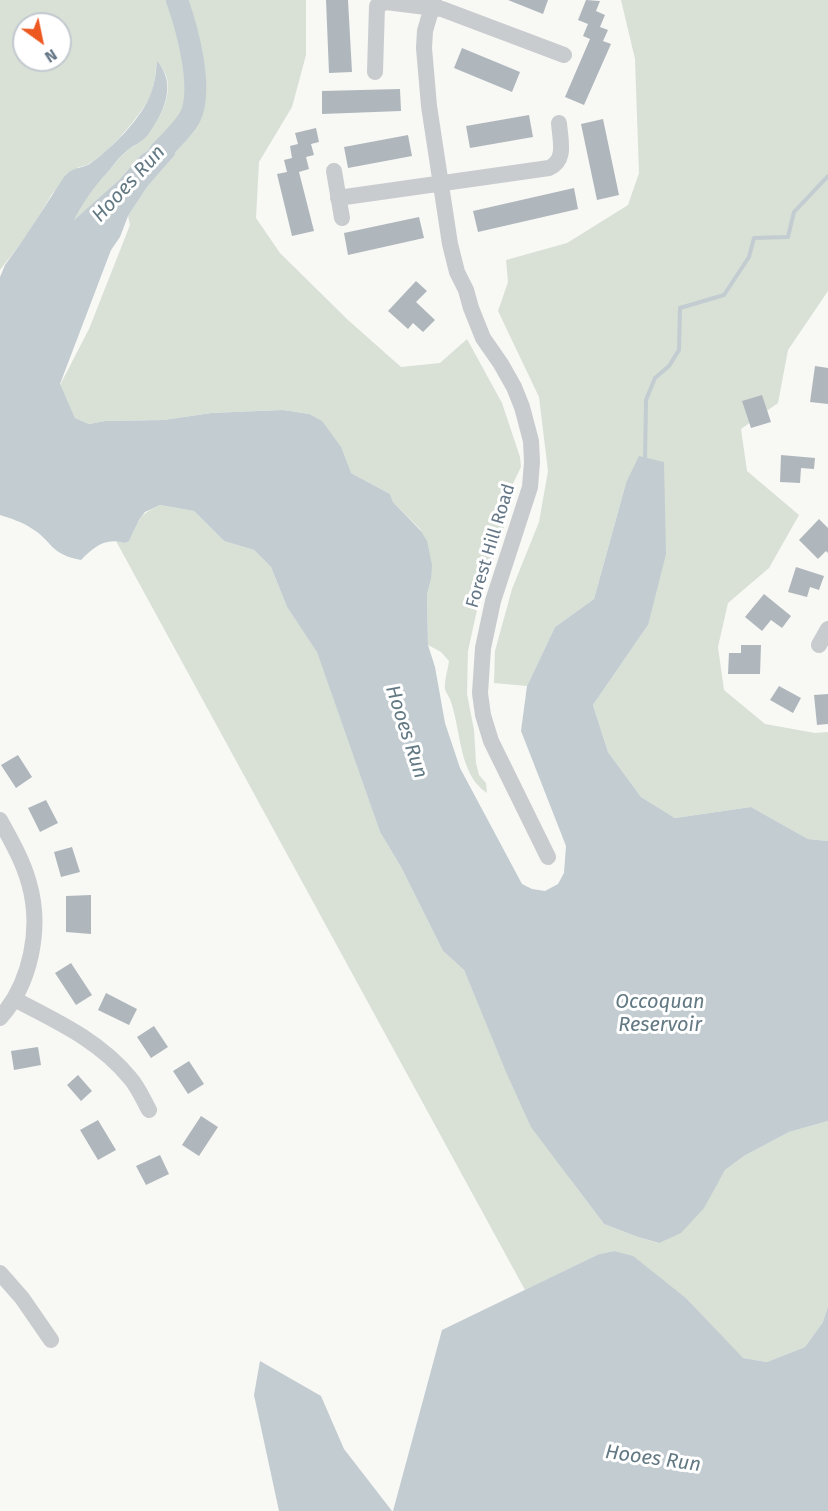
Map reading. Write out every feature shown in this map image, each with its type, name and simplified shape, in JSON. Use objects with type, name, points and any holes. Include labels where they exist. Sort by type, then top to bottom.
[{"type":"street","points":[[375,72],[377,6],[386,2],[433,4],[564,55]]},
{"type":"street","name":"Forest Hill Road","points":[[433,4],[424,48],[429,106],[447,233],[457,272],[483,338],[514,387],[531,441],[530,487],[493,601],[483,648],[480,693],[490,741],[548,857]]},
{"type":"street","points":[[338,198],[549,168],[556,165],[562,154],[559,123]]},
{"type":"street","points":[[334,171],[342,218]]},
{"type":"street","points":[[819,645],[828,629]]},
{"type":"street","points":[[0,820],[23,863],[30,883],[33,904],[32,946],[29,962],[14,999],[0,1018]]},
{"type":"street","points":[[14,999],[92,1042],[131,1079],[149,1110]]},
{"type":"street","points":[[0,1273],[22,1298],[51,1340]]},
{"type":"shaded area","points":[[0,0],[306,0],[306,55],[292,107],[259,162],[256,218],[280,253],[348,320],[401,367],[440,363],[467,339],[502,403],[520,457],[521,467],[508,494],[508,514],[477,610],[468,651],[467,694],[474,730],[476,763],[479,775],[486,783],[487,793],[471,775],[462,752],[454,713],[445,689],[449,661],[441,652],[428,645],[427,595],[431,579],[421,530],[393,502],[390,494],[351,473],[309,414],[283,410],[211,413],[164,420],[105,421],[89,424],[75,418],[60,385],[89,329],[130,225],[128,216],[147,187],[175,155],[180,131],[141,155],[119,180],[73,221],[100,180],[124,154],[144,138],[163,110],[168,90],[167,80],[164,70],[157,62],[154,82],[147,103],[120,138],[97,158],[79,167],[52,194],[27,235],[0,270]]},
{"type":"shaded area","points":[[621,0],[828,0],[828,291],[788,350],[778,403],[741,429],[747,471],[799,515],[769,568],[728,603],[718,647],[724,690],[765,724],[815,733],[828,732],[828,841],[808,839],[751,807],[675,818],[641,797],[608,752],[593,705],[648,625],[626,483],[594,599],[555,627],[527,686],[494,683],[495,651],[512,589],[539,522],[548,471],[539,397],[498,311],[508,282],[506,260],[567,243],[628,205],[639,173],[635,59]]},
{"type":"shaded area","points":[[160,505],[194,511],[224,541],[254,550],[271,567],[287,607],[317,651],[380,832],[401,867],[443,951],[464,970],[506,1071],[571,1180],[604,1224],[658,1243],[714,1188],[725,1170],[744,1156],[789,1132],[828,1121],[828,1306],[823,1322],[805,1347],[767,1362],[742,1358],[687,1299],[614,1251],[599,1254],[525,1290],[116,541],[124,543],[127,541],[142,517]]},
{"type":"water","name":"Occoquan Reservoir","points":[[157,61],[167,80],[163,109],[147,136],[125,152],[101,179],[74,220],[119,180],[141,155],[180,130],[175,155],[147,187],[128,216],[120,237],[111,250],[60,384],[75,418],[89,424],[105,421],[164,420],[211,413],[283,410],[309,414],[322,421],[341,447],[351,473],[390,494],[393,502],[421,531],[427,541],[432,565],[427,595],[428,645],[435,667],[445,723],[460,768],[522,884],[532,889],[545,891],[558,884],[564,873],[566,846],[521,731],[527,686],[555,627],[594,599],[626,483],[639,456],[664,462],[666,554],[648,625],[593,705],[608,752],[641,797],[675,818],[751,807],[808,839],[828,841],[828,1121],[789,1132],[744,1156],[725,1170],[704,1208],[681,1233],[659,1243],[604,1224],[531,1127],[464,970],[443,951],[401,867],[380,832],[317,652],[287,607],[271,567],[254,550],[224,541],[194,511],[160,505],[145,512],[129,541],[105,543],[81,560],[57,551],[27,526],[0,515],[0,277],[5,265],[64,177],[99,157],[117,141],[141,112],[152,89]]},
{"type":"water","points":[[614,1251],[633,1256],[687,1299],[743,1358],[767,1362],[805,1347],[823,1322],[828,1306],[828,1511],[393,1511],[442,1330],[599,1254]]},
{"type":"water","points":[[260,1361],[321,1396],[344,1449],[392,1511],[279,1511],[254,1395]]},
{"type":"building","points":[[326,0],[348,0],[352,72],[329,73]]},
{"type":"building","points":[[508,0],[548,0],[543,14]]},
{"type":"building","points":[[586,0],[600,1],[596,11],[605,15],[600,27],[608,30],[603,41],[611,44],[584,105],[565,97],[590,39],[583,36],[588,24],[578,20]]},
{"type":"building","points":[[462,48],[520,72],[512,92],[454,68]]},
{"type":"building","points":[[400,89],[401,111],[322,114],[322,91]]},
{"type":"building","points":[[529,115],[533,137],[470,148],[466,126]]},
{"type":"building","points":[[603,119],[619,195],[597,200],[581,124]]},
{"type":"building","points":[[316,128],[319,142],[311,144],[314,155],[306,157],[309,169],[299,172],[314,231],[292,236],[277,174],[287,172],[284,160],[292,158],[290,146],[298,144],[295,133]]},
{"type":"building","points":[[408,135],[412,156],[348,168],[344,147]]},
{"type":"building","points":[[574,188],[578,209],[478,232],[473,211]]},
{"type":"building","points":[[419,217],[424,238],[348,255],[344,233]]},
{"type":"building","points":[[416,281],[427,291],[416,302],[435,320],[423,332],[413,323],[408,329],[388,311]]},
{"type":"building","points":[[815,366],[828,368],[828,404],[810,402]]},
{"type":"building","points":[[762,395],[771,422],[751,428],[742,401]]},
{"type":"building","points":[[781,455],[815,458],[814,469],[801,468],[800,483],[780,482]]},
{"type":"building","points":[[819,519],[828,528],[828,553],[826,551],[818,559],[799,540]]},
{"type":"building","points":[[796,567],[824,576],[819,590],[810,587],[807,597],[788,592]]},
{"type":"building","points":[[764,594],[791,616],[782,628],[771,620],[762,631],[745,617]]},
{"type":"building","points":[[741,645],[761,645],[760,674],[728,674],[729,653],[741,653]]},
{"type":"building","points":[[779,686],[801,698],[793,713],[770,700]]},
{"type":"building","points":[[828,694],[828,724],[817,725],[814,695]]},
{"type":"building","points":[[18,755],[32,777],[16,788],[1,765]]},
{"type":"building","points":[[46,800],[58,823],[40,832],[28,808]]},
{"type":"building","points":[[72,847],[80,872],[61,877],[54,852]]},
{"type":"building","points":[[91,895],[91,934],[66,932],[66,896]]},
{"type":"building","points":[[71,963],[92,995],[76,1005],[55,973]]},
{"type":"building","points":[[106,993],[137,1009],[129,1025],[98,1010]]},
{"type":"building","points":[[154,1026],[168,1047],[151,1058],[137,1037]]},
{"type":"building","points":[[38,1047],[41,1065],[14,1070],[11,1051]]},
{"type":"building","points":[[189,1061],[204,1084],[188,1094],[173,1071]]},
{"type":"building","points":[[78,1075],[92,1091],[81,1101],[67,1085]]},
{"type":"building","points":[[201,1116],[218,1127],[199,1156],[182,1145]]},
{"type":"building","points":[[98,1120],[116,1150],[98,1160],[80,1130]]},
{"type":"building","points":[[160,1155],[169,1174],[146,1185],[136,1166]]},
{"type":"waterway","name":"Hooes Run","points":[[160,152],[187,122],[194,105],[195,75],[177,0]]},
{"type":"waterway","points":[[645,462],[646,400],[655,378],[669,366],[679,350],[680,308],[724,295],[749,257],[754,238],[788,237],[794,212],[828,176]]}]
